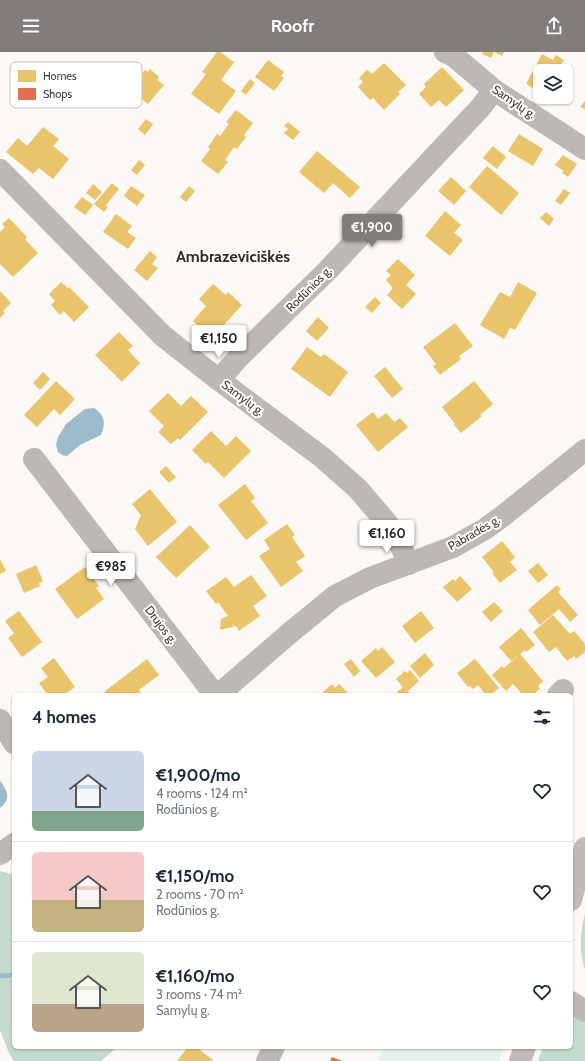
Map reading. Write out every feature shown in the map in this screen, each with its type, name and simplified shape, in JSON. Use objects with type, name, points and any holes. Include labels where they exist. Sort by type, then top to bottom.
[{"type":"main road","points":[[573,893],[585,848]]},
{"type":"main road","points":[[520,1061],[524,1049]]},
{"type":"street","name":"Samylų g.","points":[[445,52],[455,57],[494,90],[585,150]]},
{"type":"street","name":"Rodūnios g.","points":[[219,380],[237,359],[328,270],[480,108],[494,90]]},
{"type":"street","name":"Samylų g.","points":[[0,170],[163,336],[323,458],[358,489],[387,523],[397,538],[409,564]]},
{"type":"street","name":"Pabradės g.","points":[[220,693],[335,596],[370,578],[453,547],[485,529],[585,450]]},
{"type":"street","name":"Drujos g.","points":[[34,459],[213,693]]},
{"type":"street","points":[[0,720],[12,740]]},
{"type":"street","points":[[0,854],[12,845]]},
{"type":"street","points":[[573,1003],[585,1011]]},
{"type":"street","points":[[267,1061],[273,1049]]},
{"type":"shaded area","points":[[382,1049],[503,1049],[499,1061],[378,1061]]},
{"type":"green space","points":[[0,871],[12,874],[12,1049],[115,1049],[101,1061],[14,1061],[9,1053],[0,1030]]},
{"type":"green space","points":[[585,913],[585,970],[581,942]]},
{"type":"green space","points":[[573,1011],[585,1020],[585,1061],[538,1061],[542,1049],[573,1049]]},
{"type":"water","points":[[94,408],[100,413],[104,420],[104,427],[101,435],[80,445],[67,456],[62,455],[58,452],[56,445],[58,437],[66,424],[85,409]]},
{"type":"water","points":[[0,781],[5,788],[7,798],[0,808]]},
{"type":"building: Homes","points":[[217,52],[220,52],[234,62],[221,80],[236,91],[219,114],[191,94],[206,74],[202,72]]},
{"type":"building: Homes","points":[[483,52],[494,52],[491,58],[482,54]]},
{"type":"building: Homes","points":[[494,52],[504,52],[502,56]]},
{"type":"building: Homes","points":[[542,54],[553,60],[556,55],[564,60],[562,64],[537,64]]},
{"type":"building: Homes","points":[[268,60],[284,72],[281,76],[284,78],[274,91],[255,77]]},
{"type":"building: Homes","points":[[384,63],[406,85],[398,92],[400,94],[384,110],[373,98],[370,100],[358,87],[363,82],[359,78],[367,70],[372,74]]},
{"type":"building: Homes","points":[[442,67],[464,90],[446,107],[439,100],[431,107],[419,94],[426,87],[424,84]]},
{"type":"building: Homes","points":[[150,69],[159,77],[157,80],[164,85],[148,104],[142,99],[142,74],[145,70],[148,72]]},
{"type":"building: Homes","points":[[533,71],[533,88],[526,84]]},
{"type":"building: Homes","points":[[250,79],[255,83],[246,95],[241,91]]},
{"type":"building: Homes","points":[[585,101],[585,109],[580,107]]},
{"type":"building: Homes","points":[[236,110],[253,123],[244,135],[246,137],[237,149],[234,147],[225,160],[228,162],[218,174],[201,161],[210,149],[208,147],[217,134],[220,136],[229,124],[226,122]]},
{"type":"building: Homes","points":[[146,119],[153,124],[145,135],[138,129]]},
{"type":"building: Homes","points":[[288,122],[300,132],[293,140],[284,133],[288,129],[284,126]]},
{"type":"building: Homes","points":[[43,127],[59,139],[53,146],[69,159],[53,179],[39,168],[33,174],[6,152],[18,138],[27,146]]},
{"type":"building: Homes","points":[[519,134],[543,149],[533,166],[508,151]]},
{"type":"building: Homes","points":[[493,146],[506,157],[497,169],[483,158]]},
{"type":"building: Homes","points":[[317,151],[360,187],[350,198],[333,183],[324,193],[299,172]]},
{"type":"building: Homes","points":[[563,155],[577,164],[568,177],[562,173],[564,171],[555,165]]},
{"type":"building: Homes","points":[[139,160],[145,165],[137,175],[131,170]]},
{"type":"building: Homes","points":[[487,166],[519,193],[501,215],[469,187]]},
{"type":"building: Homes","points":[[451,177],[466,191],[454,205],[438,191]]},
{"type":"building: Homes","points":[[112,183],[119,189],[106,205],[108,207],[104,212],[94,204]]},
{"type":"building: Homes","points":[[93,184],[102,192],[95,200],[86,193]]},
{"type":"building: Homes","points":[[131,186],[145,195],[137,206],[124,196]]},
{"type":"building: Homes","points":[[189,186],[195,191],[186,202],[180,197]]},
{"type":"building: Homes","points":[[564,189],[570,193],[561,205],[555,201]]},
{"type":"building: Homes","points":[[82,197],[93,205],[85,215],[74,207]]},
{"type":"building: Homes","points":[[445,211],[461,225],[454,233],[463,240],[450,256],[425,236]]},
{"type":"building: Homes","points":[[546,212],[554,219],[549,226],[540,218]]},
{"type":"building: Homes","points":[[116,214],[132,226],[127,232],[136,238],[128,249],[103,232]]},
{"type":"building: Homes","points":[[9,218],[27,237],[25,239],[38,253],[13,277],[0,264],[0,232],[5,227],[2,224]]},
{"type":"building: Homes","points":[[150,251],[157,257],[152,264],[158,268],[147,281],[134,270]]},
{"type":"building: Homes","points":[[398,259],[415,275],[406,285],[416,294],[402,309],[387,295],[393,288],[386,280],[391,275],[386,271]]},
{"type":"building: Homes","points":[[61,282],[68,288],[69,287],[89,307],[74,322],[64,311],[60,315],[51,305],[55,301],[49,294]]},
{"type":"building: Homes","points":[[518,282],[537,293],[515,330],[510,328],[504,339],[480,325],[500,292],[510,297]]},
{"type":"building: Homes","points":[[213,284],[226,295],[228,292],[242,305],[212,338],[193,321],[206,306],[199,299]]},
{"type":"building: Homes","points":[[0,291],[11,303],[3,311],[5,313],[0,318]]},
{"type":"building: Homes","points":[[375,297],[381,303],[372,313],[365,307]]},
{"type":"building: Homes","points":[[318,317],[329,328],[317,341],[306,331]]},
{"type":"building: Homes","points":[[455,323],[473,346],[459,356],[461,359],[440,375],[433,366],[436,364],[423,347]]},
{"type":"building: Homes","points":[[119,332],[133,346],[128,350],[140,363],[122,382],[95,355]]},
{"type":"building: Homes","points":[[307,347],[321,357],[324,354],[348,372],[330,397],[291,369]]},
{"type":"building: Homes","points":[[385,367],[403,389],[392,398],[374,376]]},
{"type":"building: Homes","points":[[43,372],[50,379],[40,390],[33,383]]},
{"type":"building: Homes","points":[[56,381],[75,399],[60,415],[54,409],[37,427],[24,415]]},
{"type":"building: Homes","points":[[474,381],[493,404],[480,415],[482,416],[461,433],[442,407]]},
{"type":"building: Homes","points":[[168,393],[181,406],[191,396],[208,412],[180,440],[178,438],[171,444],[158,432],[164,426],[149,411]]},
{"type":"building: Homes","points":[[373,412],[378,419],[386,413],[394,422],[400,418],[408,427],[378,452],[356,425]]},
{"type":"building: Homes","points":[[211,431],[226,446],[236,436],[251,451],[224,478],[208,462],[206,464],[192,450]]},
{"type":"building: Homes","points":[[166,466],[176,477],[169,483],[159,472]]},
{"type":"building: Homes","points":[[245,484],[255,498],[251,501],[268,523],[246,540],[218,505]]},
{"type":"building: Homes","points":[[150,489],[177,522],[148,546],[135,529],[141,515],[132,504]]},
{"type":"building: Homes","points":[[287,524],[295,535],[292,537],[305,556],[296,562],[303,571],[281,587],[259,556],[270,549],[264,540]]},
{"type":"building: Homes","points":[[190,525],[210,547],[176,578],[156,557]]},
{"type":"building: Homes","points":[[502,541],[515,557],[510,562],[517,570],[500,583],[492,573],[494,572],[482,557]]},
{"type":"building: Homes","points":[[0,559],[6,571],[0,574]]},
{"type":"building: Homes","points":[[538,563],[548,575],[538,583],[528,571]]},
{"type":"building: Homes","points":[[36,565],[43,581],[39,583],[40,586],[24,593],[16,574]]},
{"type":"building: Homes","points":[[85,567],[99,586],[96,588],[104,599],[77,619],[55,589]]},
{"type":"building: Homes","points":[[251,575],[267,596],[253,606],[260,616],[239,631],[236,626],[220,630],[221,619],[228,616],[218,602],[216,604],[206,591],[226,577],[234,587]]},
{"type":"building: Homes","points":[[460,576],[472,589],[457,602],[443,587],[453,579],[455,581]]},
{"type":"building: Homes","points":[[557,585],[561,589],[558,592],[578,615],[570,622],[559,609],[540,625],[528,610]]},
{"type":"building: Homes","points":[[494,602],[503,611],[491,622],[482,612]]},
{"type":"building: Homes","points":[[19,611],[42,642],[22,657],[8,638],[14,633],[5,621]]},
{"type":"building: Homes","points":[[421,611],[434,628],[415,643],[402,626]]},
{"type":"building: Homes","points":[[553,615],[570,634],[574,631],[585,644],[585,652],[576,659],[574,656],[567,661],[556,647],[549,652],[533,632]]},
{"type":"building: Homes","points":[[521,628],[535,645],[526,652],[525,650],[511,661],[499,647]]},
{"type":"building: Homes","points":[[382,647],[395,662],[376,678],[361,661],[376,648],[378,651]]},
{"type":"building: Homes","points":[[425,653],[434,665],[420,678],[410,666]]},
{"type":"building: Homes","points":[[520,654],[543,681],[538,686],[540,689],[535,693],[521,693],[513,684],[506,691],[492,675],[502,666],[504,668]]},
{"type":"building: Homes","points":[[54,658],[75,687],[67,693],[46,693],[39,683],[48,677],[41,668]]},
{"type":"building: Homes","points":[[147,659],[159,675],[139,690],[141,693],[104,692]]},
{"type":"building: Homes","points":[[351,659],[360,671],[354,677],[344,664]]},
{"type":"building: Homes","points":[[475,659],[499,688],[493,693],[484,693],[478,685],[473,689],[470,686],[468,687],[457,673]]},
{"type":"building: Homes","points":[[410,670],[419,681],[408,691],[410,693],[398,693],[397,692],[403,687],[396,679],[405,671],[407,673]]},
{"type":"building: Homes","points":[[332,684],[335,688],[339,684],[348,693],[322,693]]},
{"type":"building: Homes","points":[[186,1049],[199,1049],[213,1060],[212,1061],[177,1061]]},
{"type":"building: Shops","points":[[332,1057],[342,1061],[330,1061]]},
{"type":"waterway","points":[[0,976],[12,975]]},
{"type":"district","name":"Ambrazeviciškės","points":[[233,256]]}]
